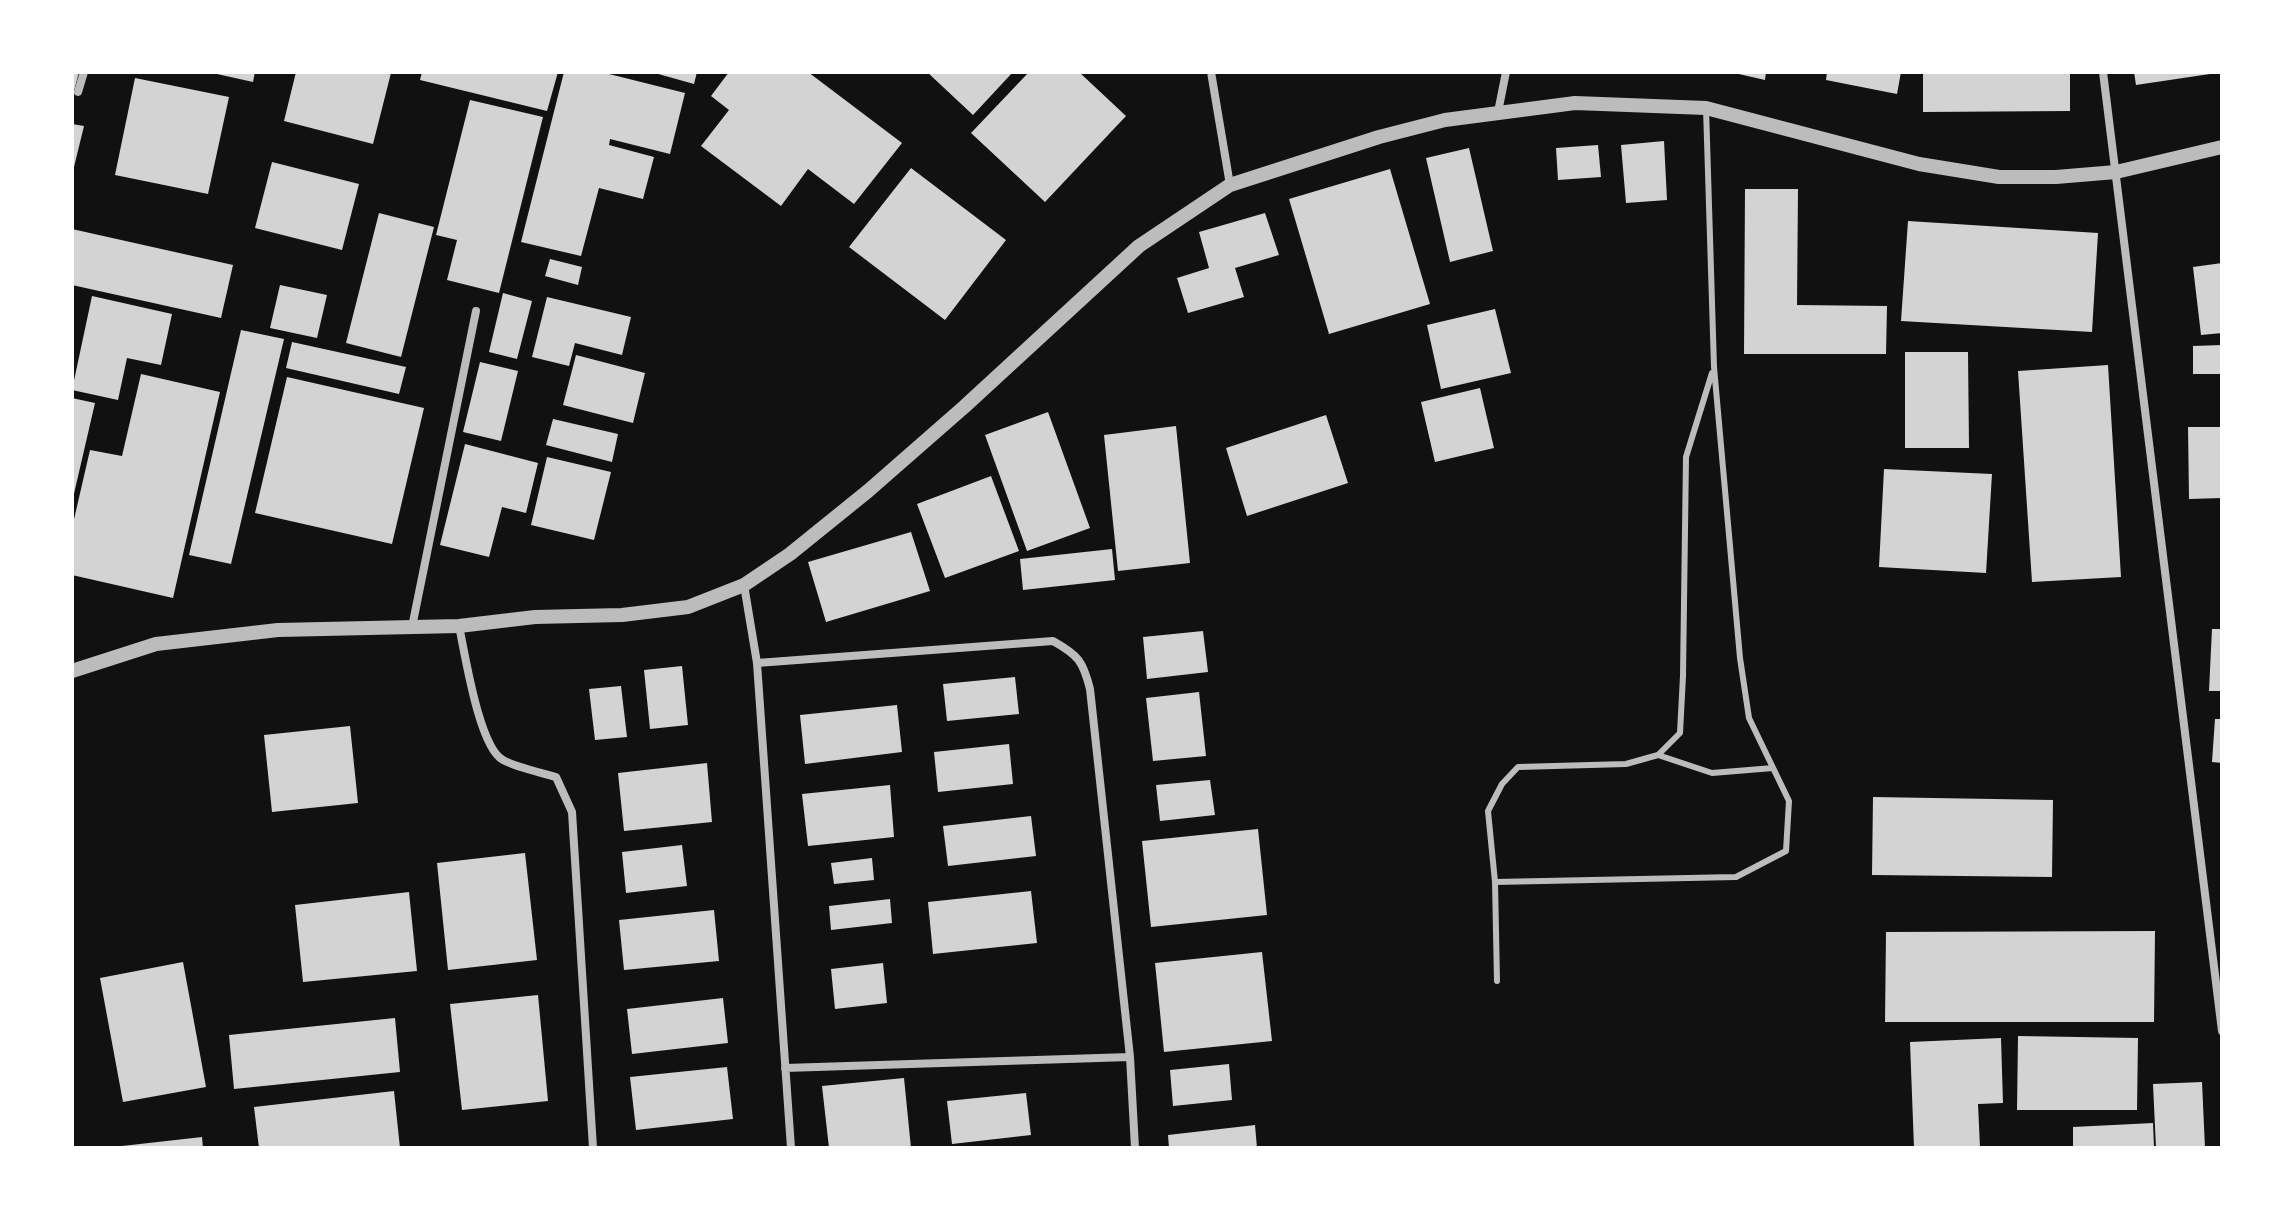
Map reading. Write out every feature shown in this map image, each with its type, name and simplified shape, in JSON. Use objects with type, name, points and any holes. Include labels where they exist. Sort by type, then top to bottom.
[{"type":"street","points":[[78,92],[84,72]]},
{"type":"street","points":[[1211,72],[1230,185]]},
{"type":"street","points":[[1498,112],[1506,72]]},
{"type":"street","points":[[2103,72],[2222,1031]]},
{"type":"street","points":[[72,671],[156,644],[278,630],[459,626],[535,617],[622,615],[688,607],[744,585],[790,554],[868,491],[1139,246],[1230,185],[1379,137],[1445,120],[1575,103],[1706,108],[1919,164],[1999,177],[2056,177],[2116,172],[2222,147]]},
{"type":"street","points":[[412,627],[476,311]]},
{"type":"street","points":[[744,585],[757,663],[791,1148]]},
{"type":"street","points":[[459,626],[482,730],[491,750],[501,760],[556,777],[572,812],[593,1148]]},
{"type":"street","points":[[757,663],[1053,641],[1076,654],[1085,669],[1090,689],[1130,1057],[1135,1148]]},
{"type":"street","points":[[785,1068],[1130,1057]]},
{"type":"lane","points":[[1495,882],[1736,877],[1786,851],[1789,801],[1749,718],[1740,658],[1714,367],[1706,108]]},
{"type":"lane","points":[[1497,981],[1495,882],[1488,811],[1502,784],[1518,767],[1626,764],[1658,755],[1680,733],[1686,457],[1714,367]]},
{"type":"lane","points":[[1658,755],[1712,773],[1773,768]]},
{"type":"building","points":[[72,72],[79,72],[73,95],[72,95]]},
{"type":"building","points":[[208,72],[255,72],[253,82]]},
{"type":"building","points":[[296,72],[391,73],[373,144],[284,121]]},
{"type":"building","points":[[422,72],[558,72],[547,111],[420,80]]},
{"type":"building","points":[[564,72],[601,72],[685,93],[670,154],[610,139],[609,145],[654,157],[643,199],[599,188],[581,256],[521,242]]},
{"type":"building","points":[[651,72],[697,72],[694,84]]},
{"type":"building","points":[[729,72],[808,72],[902,143],[854,204],[808,169],[781,206],[701,146],[729,110],[711,96]]},
{"type":"building","points":[[927,72],[1013,72],[973,115]]},
{"type":"building","points":[[1029,72],[1079,72],[1126,116],[1045,202],[971,133]]},
{"type":"building","points":[[1730,72],[1766,72],[1765,80]]},
{"type":"building","points":[[1827,72],[1901,72],[1897,94],[1826,80]]},
{"type":"building","points":[[1923,72],[2070,72],[2070,111],[1923,112]]},
{"type":"building","points":[[2134,72],[2210,72],[2210,74],[2136,85]]},
{"type":"building","points":[[135,78],[229,97],[208,194],[115,175]]},
{"type":"building","points":[[470,100],[543,117],[499,293],[447,280],[457,240],[436,235]]},
{"type":"building","points":[[72,124],[84,126],[73,171],[72,171]]},
{"type":"building","points":[[1664,141],[1667,200],[1626,203],[1621,145]]},
{"type":"building","points":[[1598,145],[1601,177],[1558,180],[1556,148]]},
{"type":"building","points":[[1469,148],[1493,251],[1450,262],[1426,158]]},
{"type":"building","points":[[272,162],[359,184],[342,250],[255,228]]},
{"type":"building","points":[[911,168],[1006,240],[945,320],[849,247]]},
{"type":"building","points":[[1390,169],[1430,304],[1329,334],[1289,199]]},
{"type":"building","points":[[1745,189],[1798,189],[1797,305],[1887,306],[1886,354],[1744,354]]},
{"type":"building","points":[[379,213],[434,227],[401,357],[346,343]]},
{"type":"building","points":[[1265,213],[1279,255],[1235,268],[1244,297],[1188,313],[1177,278],[1209,268],[1199,232]]},
{"type":"building","points":[[1908,221],[2098,233],[2092,332],[1901,321]]},
{"type":"building","points":[[72,229],[233,265],[221,318],[72,285]]},
{"type":"building","points":[[550,259],[582,267],[578,285],[545,276]]},
{"type":"building","points":[[2222,263],[2222,333],[2201,335],[2193,267]]},
{"type":"building","points":[[280,285],[327,295],[317,338],[270,328]]},
{"type":"building","points":[[503,293],[532,301],[517,359],[489,352]]},
{"type":"building","points":[[92,296],[172,314],[161,365],[127,358],[118,400],[72,390]]},
{"type":"building","points":[[547,297],[631,317],[622,355],[575,343],[569,366],[532,357]]},
{"type":"building","points":[[1495,309],[1511,373],[1441,389],[1427,325]]},
{"type":"building","points":[[241,330],[284,339],[231,564],[189,555]]},
{"type":"building","points":[[292,342],[406,367],[399,394],[286,368]]},
{"type":"building","points":[[2222,345],[2222,374],[2193,374],[2193,346]]},
{"type":"building","points":[[1905,352],[1968,352],[1969,448],[1905,448]]},
{"type":"building","points":[[576,355],[645,373],[633,423],[563,405]]},
{"type":"building","points":[[480,362],[518,371],[501,441],[463,432]]},
{"type":"building","points":[[2108,365],[2121,577],[2032,582],[2018,371]]},
{"type":"building","points":[[141,374],[220,392],[173,598],[72,575],[72,528],[90,450],[122,456]]},
{"type":"building","points":[[287,377],[424,408],[392,544],[255,513]]},
{"type":"building","points":[[1480,388],[1494,448],[1435,462],[1421,402]]},
{"type":"building","points":[[72,398],[95,403],[73,498],[72,498]]},
{"type":"building","points":[[1048,412],[1090,528],[1027,551],[985,435]]},
{"type":"building","points":[[1326,415],[1348,483],[1247,516],[1226,448]]},
{"type":"building","points":[[553,419],[618,434],[612,462],[546,445]]},
{"type":"building","points":[[1176,426],[1190,563],[1118,571],[1104,435]]},
{"type":"building","points":[[2188,427],[2222,427],[2222,498],[2189,499]]},
{"type":"building","points":[[465,444],[538,463],[526,513],[502,507],[489,557],[440,545]]},
{"type":"building","points":[[547,457],[611,472],[594,540],[531,525]]},
{"type":"building","points":[[1884,469],[1992,474],[1986,573],[1879,567]]},
{"type":"building","points":[[991,476],[1019,551],[945,578],[917,504]]},
{"type":"building","points":[[911,532],[930,591],[826,622],[808,562]]},
{"type":"building","points":[[1112,549],[1115,580],[1023,590],[1020,559]]},
{"type":"building","points":[[2212,629],[2222,629],[2222,691],[2209,691]]},
{"type":"building","points":[[1203,631],[1208,672],[1147,679],[1143,637]]},
{"type":"building","points":[[682,666],[688,725],[650,729],[644,670]]},
{"type":"building","points":[[1015,677],[1019,714],[947,721],[943,684]]},
{"type":"building","points":[[621,686],[627,737],[595,740],[589,689]]},
{"type":"building","points":[[1199,692],[1206,756],[1153,761],[1146,698]]},
{"type":"building","points":[[897,705],[902,752],[805,764],[800,715]]},
{"type":"building","points":[[2215,719],[2222,719],[2222,763],[2212,762]]},
{"type":"building","points":[[350,726],[358,803],[272,812],[264,735]]},
{"type":"building","points":[[1009,744],[1013,784],[938,792],[934,752]]},
{"type":"building","points":[[707,763],[712,822],[624,831],[618,773]]},
{"type":"building","points":[[1210,780],[1215,815],[1160,821],[1156,785]]},
{"type":"building","points":[[890,785],[894,837],[808,846],[802,794]]},
{"type":"building","points":[[1873,797],[2053,800],[2052,877],[1872,875]]},
{"type":"building","points":[[1031,816],[1036,856],[948,866],[943,826]]},
{"type":"building","points":[[1258,829],[1267,915],[1151,927],[1142,841]]},
{"type":"building","points":[[682,845],[687,886],[626,893],[622,852]]},
{"type":"building","points":[[525,853],[537,960],[448,970],[437,863]]},
{"type":"building","points":[[872,858],[874,880],[834,884],[831,863]]},
{"type":"building","points":[[1031,891],[1037,943],[933,954],[928,902]]},
{"type":"building","points":[[409,892],[417,971],[303,982],[295,905]]},
{"type":"building","points":[[890,899],[892,923],[831,930],[829,906]]},
{"type":"building","points":[[714,910],[719,961],[624,970],[619,920]]},
{"type":"building","points":[[2155,931],[2154,1022],[1885,1022],[1886,932]]},
{"type":"building","points":[[1262,952],[1272,1041],[1164,1052],[1155,963]]},
{"type":"building","points":[[183,962],[206,1087],[123,1102],[100,978]]},
{"type":"building","points":[[883,963],[887,1003],[835,1009],[831,969]]},
{"type":"building","points":[[538,995],[548,1101],[462,1110],[450,1004]]},
{"type":"building","points":[[723,998],[728,1043],[632,1054],[627,1009]]},
{"type":"building","points":[[395,1018],[400,1072],[234,1089],[229,1035]]},
{"type":"building","points":[[2018,1036],[2138,1038],[2137,1110],[2017,1110]]},
{"type":"building","points":[[2001,1038],[2003,1103],[1978,1104],[1980,1148],[1914,1148],[1910,1042]]},
{"type":"building","points":[[1229,1064],[1232,1100],[1173,1106],[1170,1070]]},
{"type":"building","points":[[727,1067],[733,1119],[636,1130],[630,1077]]},
{"type":"building","points":[[904,1078],[911,1148],[829,1148],[822,1086]]},
{"type":"building","points":[[2202,1082],[2205,1148],[2156,1148],[2153,1084]]},
{"type":"building","points":[[394,1091],[400,1148],[259,1148],[254,1107]]},
{"type":"building","points":[[1026,1093],[1031,1135],[952,1144],[947,1101]]},
{"type":"building","points":[[2153,1123],[2154,1148],[2073,1148],[2073,1127]]},
{"type":"building","points":[[1255,1125],[1257,1148],[1169,1148],[1168,1135]]},
{"type":"building","points":[[202,1137],[203,1148],[122,1148],[122,1146]]}]
